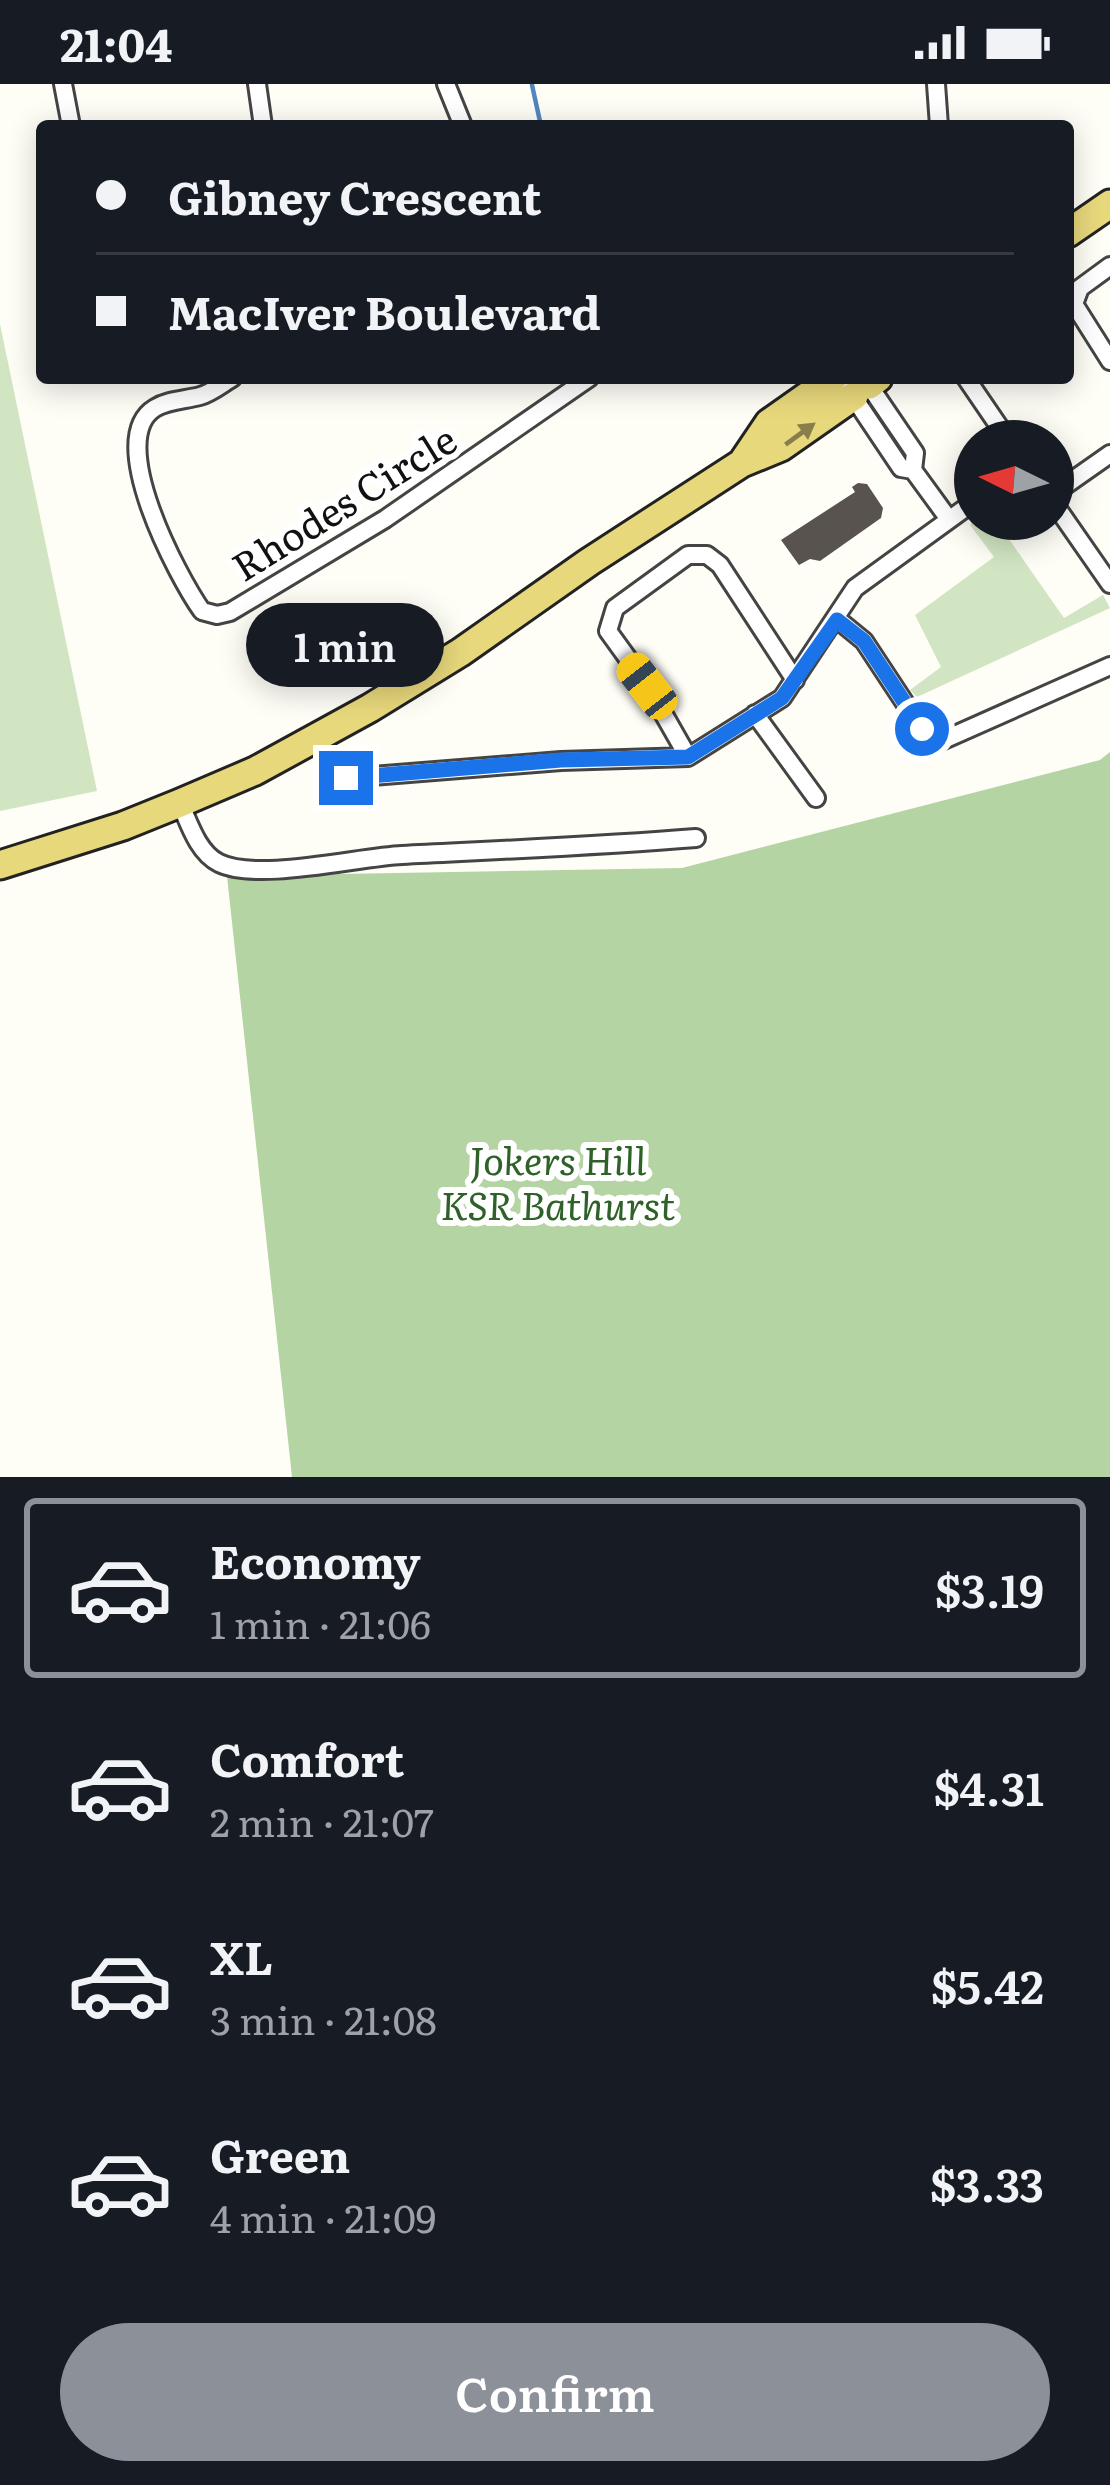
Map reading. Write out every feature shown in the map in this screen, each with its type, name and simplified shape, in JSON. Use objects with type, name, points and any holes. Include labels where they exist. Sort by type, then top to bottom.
[{"type":"main road","points":[[1074,229],[1110,204]]},
{"type":"main road","points":[[0,866],[123,826],[255,771],[370,708],[742,463],[769,423],[852,384]]},
{"type":"street","points":[[63,84],[70,120]]},
{"type":"street","points":[[257,84],[262,120]]},
{"type":"street","points":[[446,84],[461,120]]},
{"type":"street","points":[[936,84],[939,120]]},
{"type":"street","points":[[1110,266],[1080,288],[1074,304],[1110,361]]},
{"type":"street","name":"Rhodes Circle","points":[[222,384],[202,396],[154,408],[136,442],[156,530],[170,562],[202,611],[217,615],[230,612],[385,519],[580,384]]},
{"type":"street","points":[[857,384],[901,469],[914,470],[948,518]]},
{"type":"street","points":[[970,384],[995,420]]},
{"type":"street","points":[[1074,482],[1110,454]]},
{"type":"street","points":[[346,778],[561,760],[688,757],[782,698],[855,588],[954,514]]},
{"type":"street","points":[[1074,530],[1110,584]]},
{"type":"street","points":[[688,757],[608,631],[615,608],[688,555],[707,555],[720,565],[794,680]]},
{"type":"street","points":[[837,620],[864,641],[922,729],[939,742],[1110,666]]},
{"type":"street","points":[[755,714],[816,798]]},
{"type":"street","points":[[180,803],[201,847],[218,863],[234,867],[274,869],[398,855],[696,838]]},
{"type":"green space","points":[[0,324],[97,791],[0,811]]},
{"type":"green space","points":[[981,540],[1010,540],[1064,618],[1103,595],[1110,608],[917,697],[910,690],[941,667],[915,615],[994,557]]},
{"type":"green space","name":"Jokers Hill KSR Bathurst","points":[[1110,752],[1110,1477],[292,1477],[227,876],[682,868],[1100,760]]},
{"type":"building","points":[[867,484],[883,508],[881,518],[820,561],[810,559],[799,565],[781,540],[855,492],[852,487]]},
{"type":"waterway","points":[[532,85],[540,120]]},
{"type":"route","points":[[346,778],[561,760],[688,757],[782,698],[837,620],[864,641],[922,729]]}]
